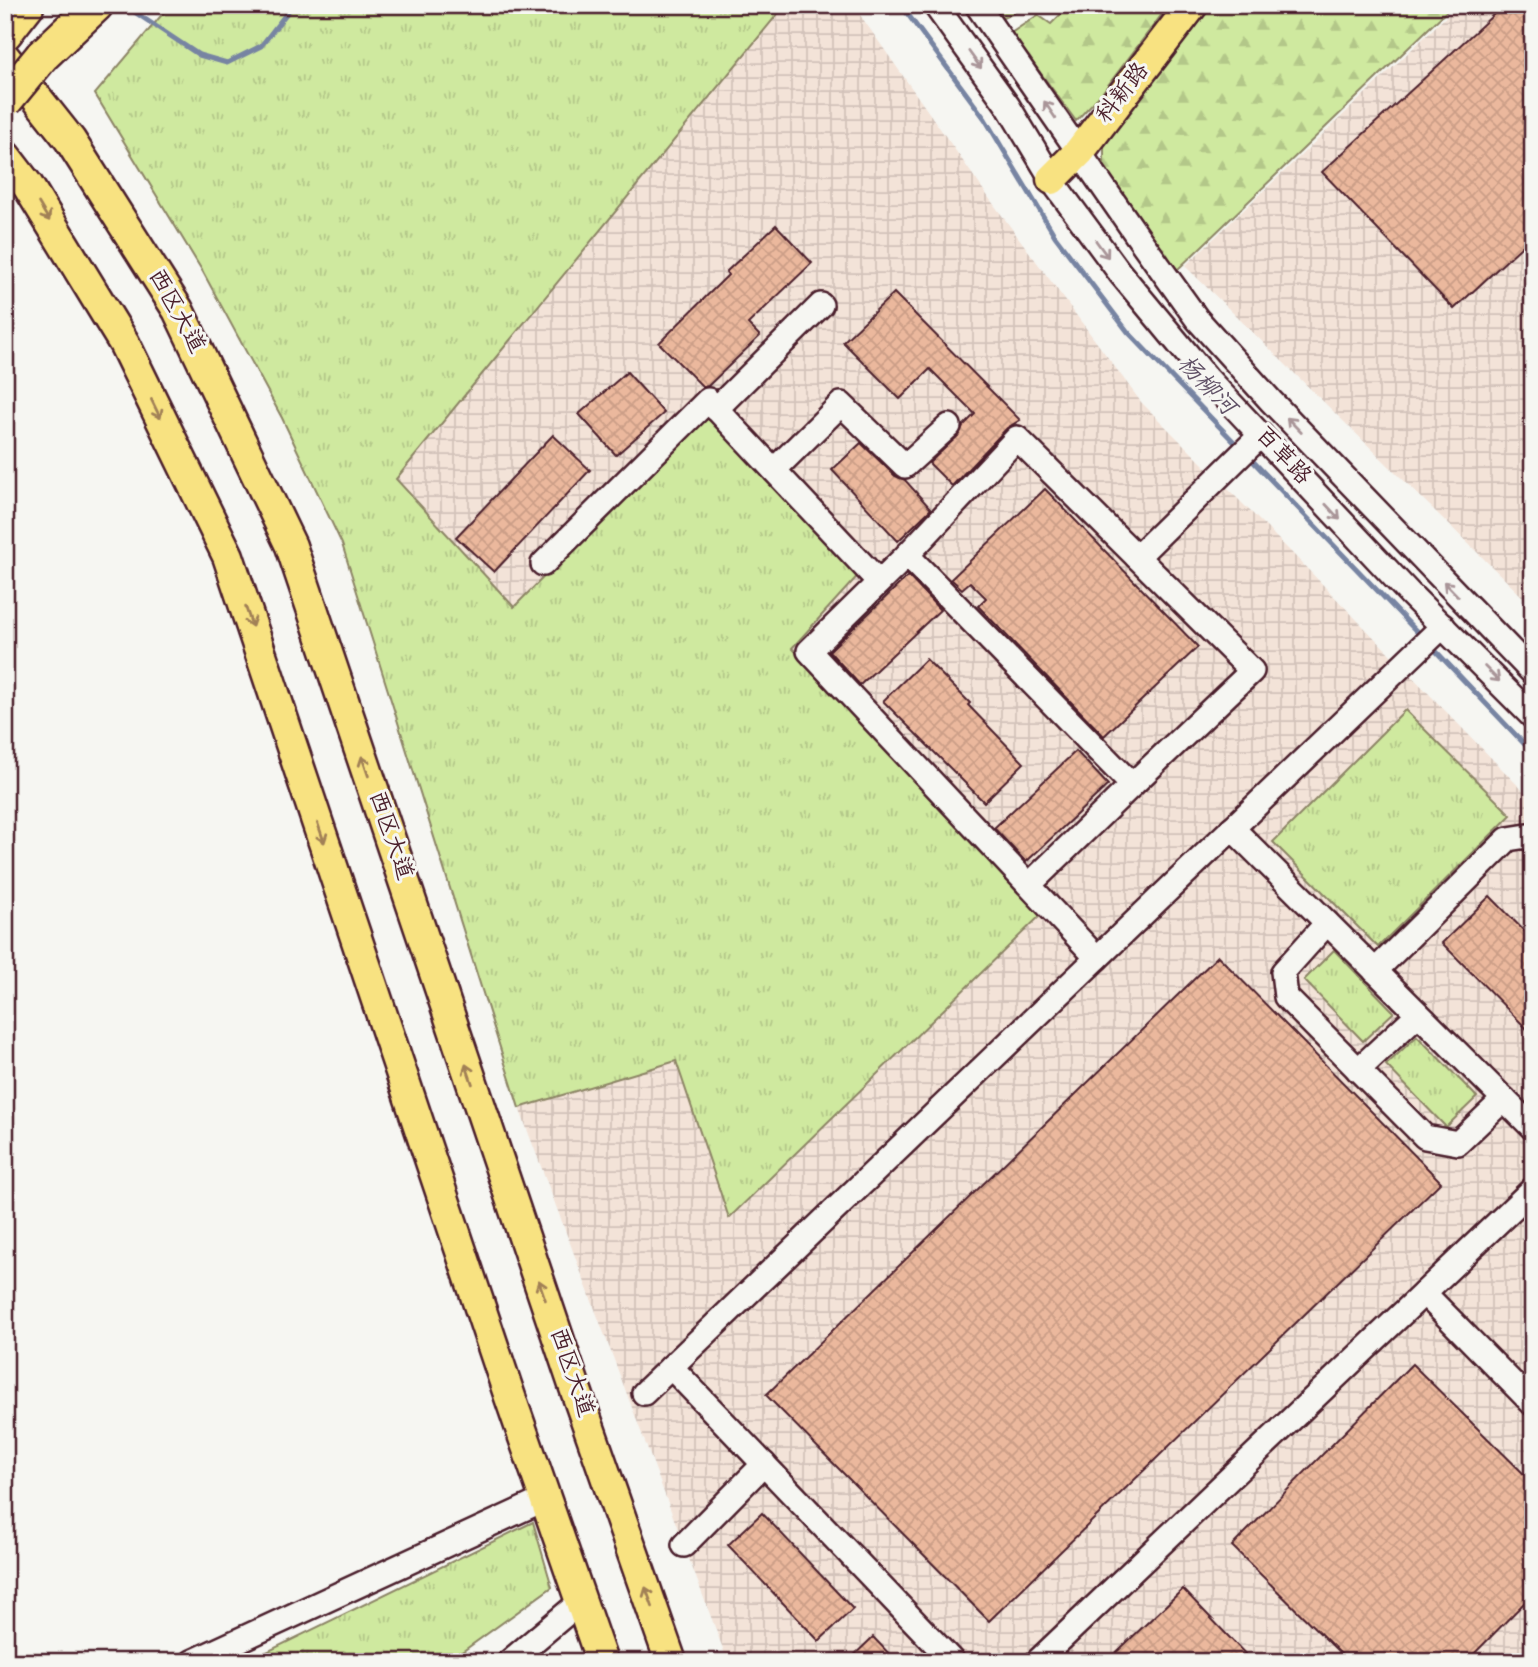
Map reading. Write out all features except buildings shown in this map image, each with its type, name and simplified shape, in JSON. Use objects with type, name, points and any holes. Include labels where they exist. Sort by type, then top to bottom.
[{"type":"highway","points":[[5,101],[82,5]]},
{"type":"highway","points":[[43,56],[96,5]]},
{"type":"main road","name":"科新路","points":[[1052,179],[1079,152],[1192,5]]},
{"type":"main road","name":"西区大道","points":[[5,58],[70,140],[178,310],[291,546],[569,1372],[671,1662]]},
{"type":"main road","points":[[5,156],[29,186],[124,343],[228,556],[601,1662]]},
{"type":"street","name":"百草路","points":[[935,5],[1008,106],[1052,179],[1120,273],[1207,378],[1250,447],[1432,636],[1533,717]]},
{"type":"street","name":"百草路","points":[[977,5],[1197,319],[1271,401],[1533,673]]},
{"type":"street","points":[[716,409],[821,305]]},
{"type":"street","points":[[543,564],[708,400],[879,582]]},
{"type":"street","points":[[774,470],[841,404],[905,466],[949,426]]},
{"type":"street","points":[[1029,886],[1252,671],[1017,438],[906,555],[809,651],[1029,886],[1097,958]]},
{"type":"street","points":[[1137,557],[1250,447]]},
{"type":"street","points":[[906,555],[1132,785]]},
{"type":"street","points":[[643,1393],[1432,636]]},
{"type":"street","points":[[1232,828],[1533,1128]]},
{"type":"street","points":[[1375,971],[1508,839],[1527,835],[1533,841]]},
{"type":"street","points":[[1327,923],[1283,972],[1286,997],[1424,1137],[1458,1143],[1504,1099]]},
{"type":"street","points":[[1358,1070],[1418,1014]]},
{"type":"street","points":[[1037,1662],[1533,1189]]},
{"type":"street","points":[[1424,1293],[1533,1404]]},
{"type":"street","points":[[671,1367],[953,1662]]},
{"type":"street","points":[[684,1545],[764,1464]]},
{"type":"street","points":[[192,1662],[545,1499]]},
{"type":"street","points":[[509,1662],[580,1602]]},
{"type":"shaded area","points":[[785,5],[853,5],[989,198],[1141,402],[1533,801],[1533,1662],[728,1662],[519,1108],[342,544]]},
{"type":"shaded area","points":[[1458,5],[1533,5],[1533,607],[1185,266]]},
{"type":"green space","points":[[170,5],[785,5],[396,479],[514,607],[709,410],[863,570],[792,648],[1045,911],[729,1218],[676,1061],[519,1108],[342,544],[282,418],[203,272],[95,94]]},
{"type":"green space","points":[[994,5],[1027,5],[1027,7],[1003,18]]},
{"type":"green space","points":[[1063,5],[1169,5],[1102,93],[1076,121],[1011,33],[1038,15],[1051,24],[1066,9]]},
{"type":"green space","points":[[1213,5],[1453,5],[1175,272],[1104,166],[1104,142]]},
{"type":"green space","points":[[1405,710],[1511,815],[1378,947],[1273,842]]},
{"type":"green space","points":[[1334,950],[1394,1012],[1363,1041],[1304,980]]},
{"type":"green space","points":[[1417,1036],[1477,1097],[1446,1127],[1386,1065]]},
{"type":"green space","points":[[533,1522],[552,1587],[448,1662],[246,1662]]},
{"type":"waterway","name":"杨柳河","points":[[124,5],[199,55],[227,63],[261,46],[293,5]]},
{"type":"waterway","name":"杨柳河","points":[[901,5],[985,119],[1055,236],[1128,332],[1240,448]]},
{"type":"waterway","name":"杨柳河","points":[[1247,455],[1422,637]]},
{"type":"waterway","name":"杨柳河","points":[[1431,646],[1533,753]]}]
